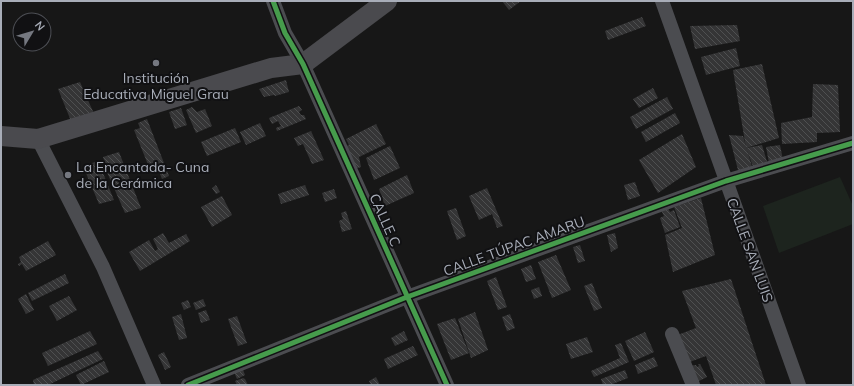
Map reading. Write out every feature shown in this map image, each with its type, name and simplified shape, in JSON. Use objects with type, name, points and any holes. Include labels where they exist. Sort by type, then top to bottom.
[{"type":"main road","points":[[1,136],[38,139],[271,68],[303,64],[387,1]]},
{"type":"street","name":"CALLE C","points":[[273,1],[285,33],[303,64],[447,385]]},
{"type":"street","name":"CALLE SAN LUIS","points":[[662,1],[799,385]]},
{"type":"street","points":[[38,139],[103,267],[154,385]]},
{"type":"street","name":"CALLE TÚPAC AMARU","points":[[188,385],[407,298],[726,181],[853,143]]},
{"type":"street","points":[[672,334],[693,385]]},
{"type":"shaded area","points":[[840,177],[853,206],[853,224],[779,253],[763,206]]},
{"type":"building","points":[[502,1],[521,1],[509,10]]},
{"type":"building","points":[[642,17],[646,26],[608,40],[605,31]]},
{"type":"building","points":[[737,25],[740,41],[695,49],[690,26]]},
{"type":"building","points":[[736,48],[740,66],[706,75],[701,57]]},
{"type":"building","points":[[762,64],[779,138],[746,148],[733,70]]},
{"type":"building","points":[[286,80],[289,92],[264,97],[259,89]]},
{"type":"building","points":[[80,82],[95,116],[71,121],[58,89]]},
{"type":"building","points":[[813,84],[838,85],[840,132],[817,133],[817,142],[782,144],[781,123],[812,117]]},
{"type":"building","points":[[653,88],[658,98],[639,108],[633,99]]},
{"type":"building","points":[[667,97],[673,109],[636,129],[630,117]]},
{"type":"building","points":[[299,106],[302,110],[299,112],[301,115],[304,115],[306,119],[277,131],[276,128],[281,126],[278,121],[272,124],[269,118]]},
{"type":"building","points":[[192,107],[197,112],[205,109],[212,126],[196,133],[186,110]]},
{"type":"building","points":[[181,108],[187,125],[175,129],[169,112]]},
{"type":"building","points":[[675,113],[680,123],[646,142],[641,132]]},
{"type":"building","points":[[147,119],[169,176],[162,179],[158,169],[151,172],[134,130],[140,128],[138,123]]},
{"type":"building","points":[[260,123],[266,136],[246,145],[240,132]]},
{"type":"building","points":[[376,124],[386,144],[359,157],[361,167],[355,169],[344,147],[349,145],[346,139]]},
{"type":"building","points":[[235,128],[241,142],[207,156],[201,142]]},
{"type":"building","points":[[311,131],[324,160],[312,164],[303,144],[298,146],[294,138]]},
{"type":"building","points":[[682,134],[696,167],[658,193],[639,160]]},
{"type":"building","points":[[729,135],[743,136],[753,170],[739,174]]},
{"type":"building","points":[[762,145],[768,165],[754,169],[746,148]]},
{"type":"building","points":[[780,145],[783,160],[769,163],[766,147]]},
{"type":"building","points":[[390,146],[400,168],[374,180],[366,158]]},
{"type":"building","points":[[119,152],[141,208],[125,213],[102,161],[104,160],[103,157]]},
{"type":"building","points":[[98,161],[114,200],[99,204],[83,166]]},
{"type":"building","points":[[407,175],[414,193],[385,206],[379,189]]},
{"type":"building","points":[[635,182],[640,196],[628,200],[624,185]]},
{"type":"building","points":[[216,185],[220,192],[216,194],[212,188]]},
{"type":"building","points":[[305,185],[309,195],[281,204],[278,194]]},
{"type":"building","points":[[487,188],[503,226],[497,228],[492,214],[479,220],[469,196]]},
{"type":"building","points":[[334,189],[337,198],[325,202],[322,193]]},
{"type":"building","points":[[222,196],[232,215],[212,227],[201,207]]},
{"type":"building","points":[[701,198],[715,255],[673,272],[665,235],[682,228],[674,207]]},
{"type":"building","points":[[456,208],[466,236],[457,240],[447,211]]},
{"type":"building","points":[[668,208],[670,212],[674,210],[680,227],[665,233],[660,218],[664,216],[661,210]]},
{"type":"building","points":[[346,211],[352,229],[342,232],[339,221],[343,219],[341,213]]},
{"type":"building","points":[[163,233],[169,243],[186,234],[190,241],[140,271],[129,252],[149,240],[155,251],[158,249],[153,239]]},
{"type":"building","points":[[615,233],[618,248],[611,252],[607,235]]},
{"type":"building","points":[[48,241],[56,255],[26,271],[22,264],[19,266],[18,264],[21,262],[19,257]]},
{"type":"building","points":[[580,245],[585,261],[578,263],[573,247]]},
{"type":"building","points":[[556,255],[571,290],[552,298],[538,262]]},
{"type":"building","points":[[531,265],[536,279],[526,282],[521,269]]},
{"type":"building","points":[[65,274],[69,283],[32,301],[28,293]]},
{"type":"building","points":[[496,277],[507,307],[498,310],[487,281]]},
{"type":"building","points":[[731,279],[766,385],[716,385],[706,356],[687,363],[675,336],[696,328],[682,291]]},
{"type":"building","points":[[592,283],[602,308],[594,311],[584,286]]},
{"type":"building","points":[[539,287],[542,296],[534,299],[531,290]]},
{"type":"building","points":[[26,294],[34,310],[26,314],[18,299]]},
{"type":"building","points":[[69,296],[77,310],[57,321],[49,306]]},
{"type":"building","points":[[203,299],[206,306],[196,310],[193,303]]},
{"type":"building","points":[[188,300],[191,307],[184,310],[181,303]]},
{"type":"building","points":[[206,310],[210,320],[201,323],[198,313]]},
{"type":"building","points":[[475,312],[488,350],[471,358],[458,319]]},
{"type":"building","points":[[181,314],[187,338],[179,340],[172,317]]},
{"type":"building","points":[[510,314],[515,328],[507,331],[502,317]]},
{"type":"building","points":[[237,316],[247,343],[238,346],[228,319]]},
{"type":"building","points":[[455,318],[469,353],[451,360],[437,324]]},
{"type":"building","points":[[90,331],[97,344],[48,366],[42,353]]},
{"type":"building","points":[[404,331],[408,340],[395,346],[391,338]]},
{"type":"building","points":[[645,332],[654,352],[634,361],[625,341]]},
{"type":"building","points":[[587,337],[593,352],[571,359],[566,344]]},
{"type":"building","points":[[621,343],[629,362],[594,377],[591,371],[620,358],[615,345]]},
{"type":"building","points":[[413,346],[418,355],[388,369],[384,359]]},
{"type":"building","points":[[98,351],[103,359],[48,385],[34,385],[33,380]]},
{"type":"building","points":[[164,352],[171,367],[165,370],[158,355]]},
{"type":"building","points":[[654,357],[658,366],[638,374],[635,365]]},
{"type":"building","points":[[104,361],[109,372],[81,385],[76,375]]},
{"type":"building","points":[[698,364],[700,364],[707,377],[695,383],[688,366],[696,365],[697,367],[699,366]]},
{"type":"building","points":[[242,367],[245,375],[237,379],[233,370]]},
{"type":"building","points":[[625,370],[628,378],[610,385],[603,385],[601,379]]},
{"type":"building","points":[[376,377],[380,385],[371,385],[369,381]]},
{"type":"building","points":[[243,378],[248,385],[237,385],[235,381]]},
{"type":"cycle path","points":[[273,1],[285,33],[303,64],[447,385]]},
{"type":"cycle path","points":[[188,385],[407,297],[726,181],[853,143]]},
{"type":"place","name":"Institución Educativa Miguel Grau","points":[[156,63]]},
{"type":"place","name":"La Encantada- Cuna de la Cerámica","points":[[68,175]]}]
